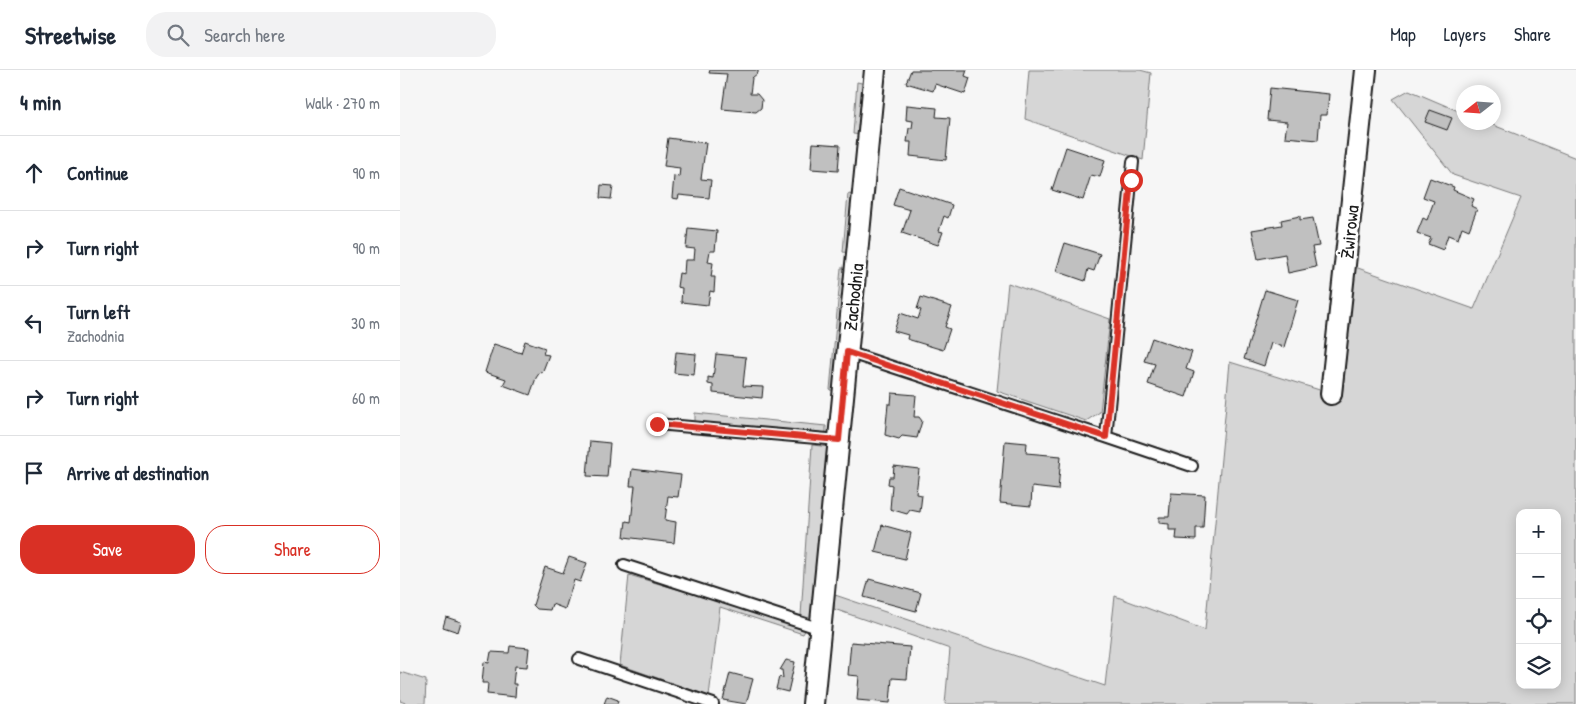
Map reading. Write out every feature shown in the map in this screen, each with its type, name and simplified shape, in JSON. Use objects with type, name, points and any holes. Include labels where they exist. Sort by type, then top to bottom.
[{"type":"street","name":"Zachodnia","points":[[814,704],[875,70]]},
{"type":"street","name":"Żwirowa","points":[[1332,394],[1366,70]]},
{"type":"lane","points":[[1106,437],[1133,162]]},
{"type":"lane","points":[[847,352],[1192,466]]},
{"type":"lane","points":[[657,424],[839,440]]},
{"type":"lane","points":[[624,565],[821,629]]},
{"type":"lane","points":[[579,659],[713,704]]},
{"type":"shaded area","points":[[1029,70],[1140,70],[1151,73],[1143,160],[1025,119]]},
{"type":"shaded area","points":[[857,82],[866,84],[862,135],[853,134]]},
{"type":"shaded area","points":[[1409,90],[1456,110],[1456,130],[1501,130],[1501,128],[1576,158],[1576,704],[945,704],[950,649],[834,609],[835,595],[1105,686],[1115,596],[1205,630],[1230,362],[1342,397],[1355,267],[1474,309],[1521,198],[1453,175],[1393,99]]},
{"type":"shaded area","points":[[848,194],[856,195],[850,253],[843,252]]},
{"type":"shaded area","points":[[841,268],[847,268],[837,391],[830,390]]},
{"type":"shaded area","points":[[1008,283],[1110,319],[1100,412],[1086,421],[997,391]]},
{"type":"shaded area","points":[[695,413],[826,426],[826,432],[822,435],[695,423]]},
{"type":"shaded area","points":[[812,445],[830,447],[814,621],[801,616]]},
{"type":"shaded area","points":[[629,575],[807,627],[803,634],[720,607],[709,696],[620,665]]},
{"type":"shaded area","points":[[400,672],[426,680],[425,704],[408,704],[400,701]]},
{"type":"building","points":[[710,70],[758,70],[758,73],[752,78],[750,94],[757,94],[762,100],[761,108],[756,112],[722,109],[727,74],[709,73]]},
{"type":"building","points":[[911,70],[967,70],[965,76],[970,78],[965,94],[935,84],[933,91],[906,83]]},
{"type":"building","points":[[1270,88],[1329,94],[1327,115],[1320,115],[1318,140],[1285,137],[1287,122],[1267,120]]},
{"type":"building","points":[[907,105],[937,108],[936,117],[950,118],[946,160],[910,156],[911,142],[907,142],[909,128],[912,128],[913,121],[906,120]]},
{"type":"building","points":[[1430,110],[1452,118],[1447,130],[1425,122]]},
{"type":"building","points":[[668,138],[706,143],[701,179],[711,180],[709,198],[679,195],[678,199],[672,198],[674,176],[679,177],[680,168],[664,166]]},
{"type":"building","points":[[813,143],[840,145],[838,171],[811,169]]},
{"type":"building","points":[[1066,147],[1105,160],[1100,177],[1091,175],[1083,200],[1052,190]]},
{"type":"building","points":[[1430,178],[1454,187],[1453,190],[1474,199],[1471,206],[1477,209],[1469,230],[1462,227],[1458,239],[1448,235],[1443,250],[1428,244],[1431,238],[1417,233],[1423,218],[1427,220],[1434,201],[1423,197]]},
{"type":"building","points":[[601,185],[613,186],[611,199],[600,198]]},
{"type":"building","points":[[899,187],[952,205],[948,218],[944,216],[939,231],[943,232],[938,245],[902,233],[910,210],[893,205]]},
{"type":"building","points":[[1300,216],[1300,220],[1313,218],[1319,246],[1312,247],[1316,267],[1288,273],[1285,254],[1258,259],[1252,230],[1282,225],[1281,220]]},
{"type":"building","points":[[688,228],[717,231],[715,251],[710,251],[708,262],[713,263],[711,277],[715,277],[714,292],[710,291],[708,305],[681,302],[682,288],[677,287],[679,273],[684,274],[685,260],[694,260],[695,249],[686,248]]},
{"type":"building","points":[[1065,243],[1100,254],[1094,271],[1088,269],[1085,281],[1056,271]]},
{"type":"building","points":[[1265,290],[1298,300],[1284,347],[1271,343],[1264,366],[1244,359]]},
{"type":"building","points":[[921,297],[952,307],[945,327],[950,329],[943,350],[907,339],[908,335],[894,331],[900,313],[918,319],[921,310],[917,309]]},
{"type":"building","points":[[1152,338],[1192,352],[1186,369],[1194,372],[1186,397],[1148,384],[1155,364],[1144,361]]},
{"type":"building","points":[[525,341],[545,348],[543,354],[549,355],[542,373],[540,372],[536,378],[530,395],[503,385],[506,379],[485,372],[494,344],[521,353]]},
{"type":"building","points":[[676,352],[696,354],[694,375],[674,373]]},
{"type":"building","points":[[716,354],[746,357],[743,386],[763,387],[762,398],[713,393],[713,385],[708,384],[708,377],[713,378]]},
{"type":"building","points":[[892,393],[916,395],[914,417],[919,417],[922,421],[917,438],[902,436],[899,439],[885,435],[888,404],[891,404]]},
{"type":"building","points":[[590,441],[610,443],[607,477],[587,476]]},
{"type":"building","points":[[1005,441],[1027,443],[1026,453],[1061,456],[1058,490],[1032,487],[1031,506],[1000,503]]},
{"type":"building","points":[[894,466],[919,469],[916,494],[922,495],[920,512],[910,510],[907,514],[890,509],[892,485],[888,484],[889,477],[893,477]]},
{"type":"building","points":[[632,469],[681,475],[678,497],[668,496],[665,520],[676,522],[674,543],[624,537],[626,521],[631,522],[635,486],[630,486]]},
{"type":"building","points":[[1171,493],[1205,495],[1203,528],[1196,528],[1196,540],[1176,539],[1177,530],[1169,530],[1169,524],[1159,523],[1159,517],[1169,517]]},
{"type":"building","points":[[882,525],[911,533],[905,559],[875,552]]},
{"type":"building","points":[[569,557],[587,563],[580,582],[574,580],[565,609],[552,604],[550,610],[537,609],[533,605],[545,567],[563,573]]},
{"type":"building","points":[[869,579],[921,593],[916,611],[864,597]]},
{"type":"building","points":[[446,617],[461,622],[458,632],[443,627]]},
{"type":"building","points":[[851,642],[910,647],[907,679],[892,678],[890,703],[857,700],[859,676],[848,675]]},
{"type":"building","points":[[510,646],[529,648],[527,667],[515,666],[513,684],[516,684],[515,697],[487,694],[488,683],[482,683],[484,662],[489,663],[491,652],[509,653]]},
{"type":"building","points":[[786,660],[795,662],[788,692],[776,689],[779,677],[783,678],[782,670],[780,670]]},
{"type":"building","points":[[730,673],[753,679],[746,704],[723,700]]},
{"type":"building","points":[[607,696],[618,700],[617,704],[604,704]]},
{"type":"route","points":[[657,424],[839,440],[847,352],[1106,437],[1131,180]]}]
